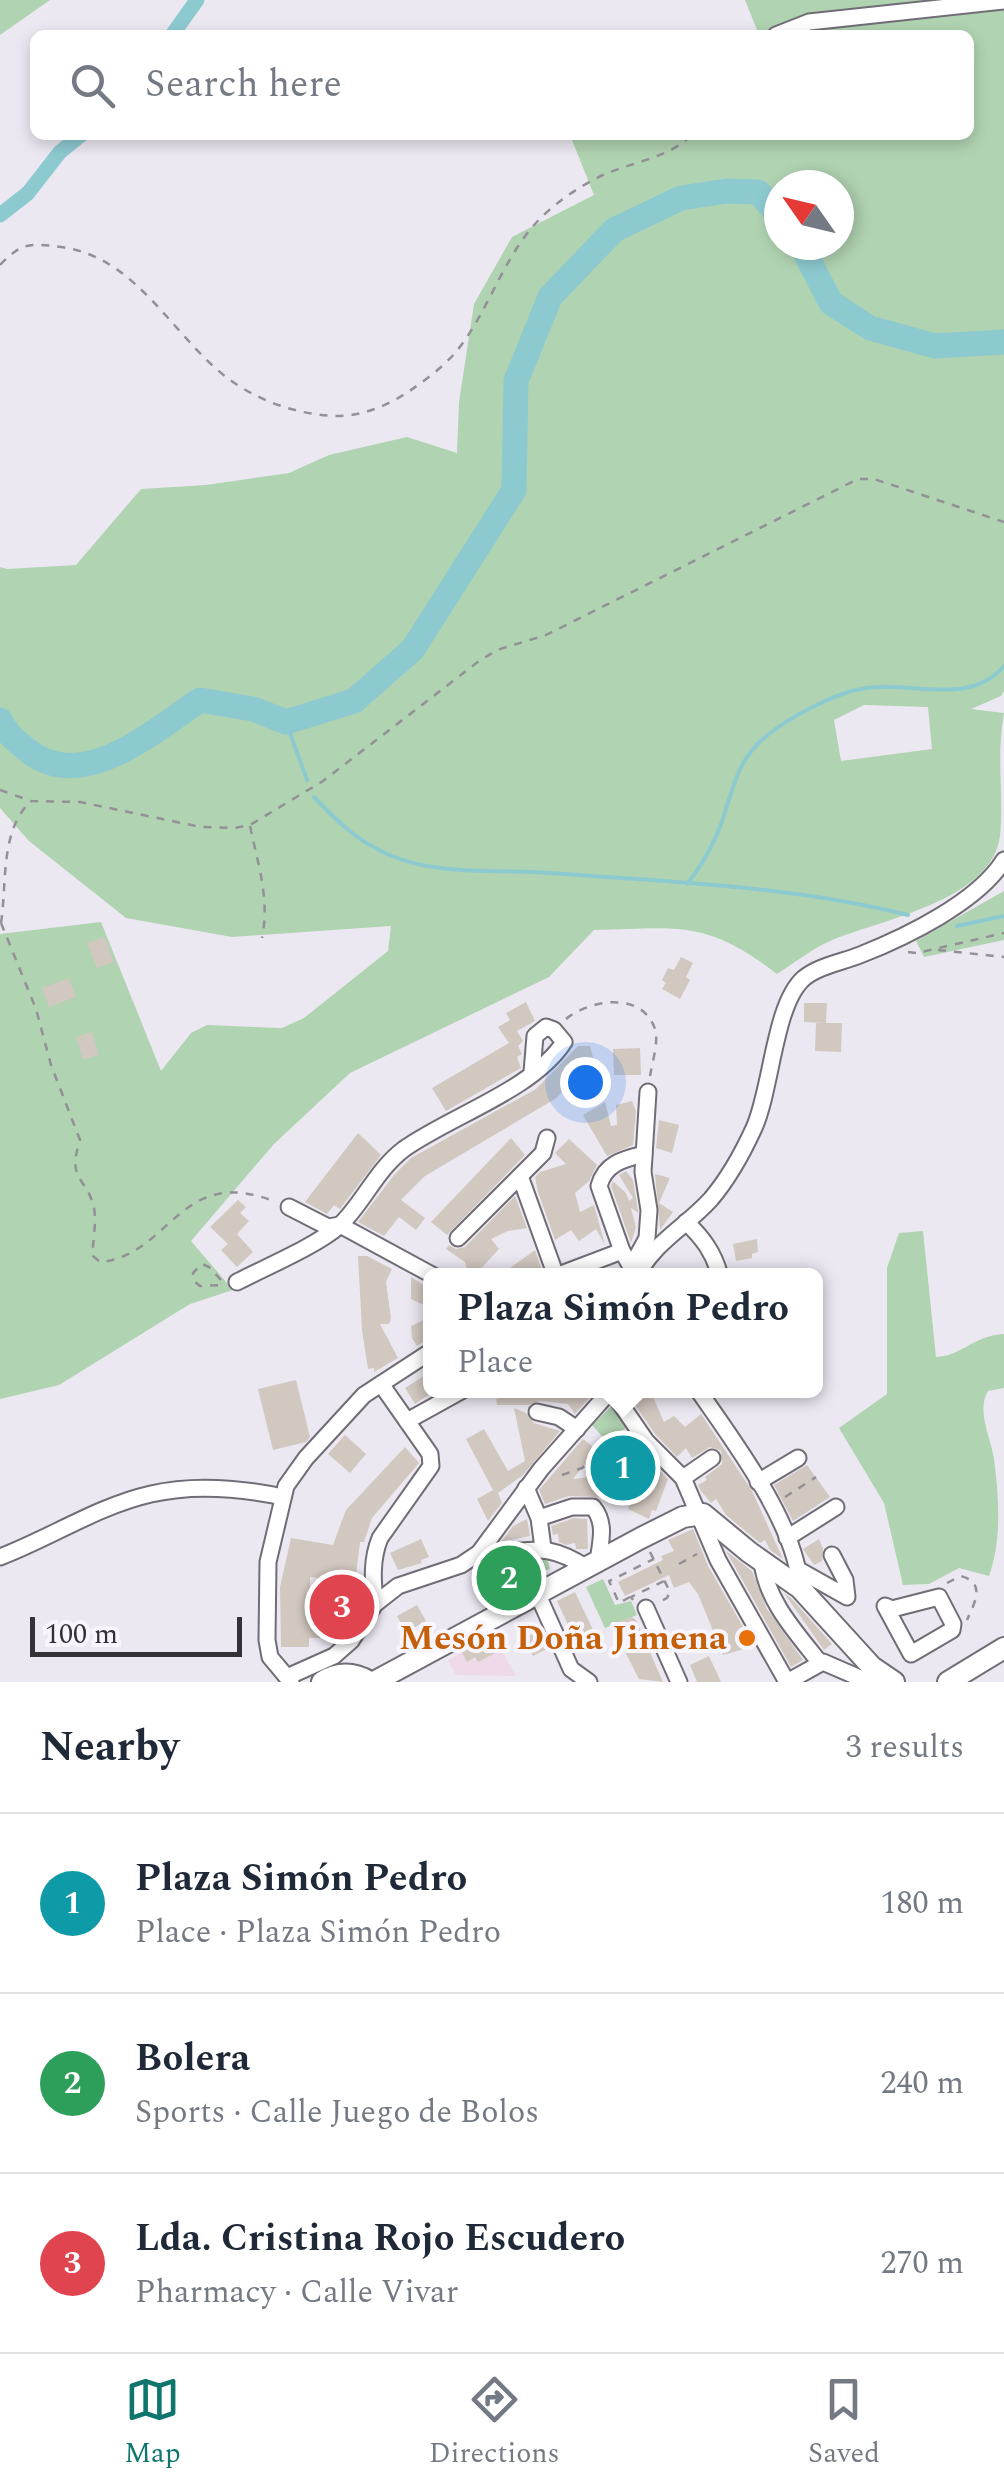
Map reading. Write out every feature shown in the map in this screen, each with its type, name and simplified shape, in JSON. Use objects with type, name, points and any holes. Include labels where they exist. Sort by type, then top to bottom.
[{"type":"street","points":[[789,30],[809,22],[1004,1]]},
{"type":"street","points":[[642,1268],[653,1252],[724,1181],[755,1126],[792,993],[813,972],[878,948],[980,888],[1004,860]]},
{"type":"street","points":[[231,1283],[340,1225],[378,1174],[403,1150],[532,1072],[564,1042],[554,1030]]},
{"type":"street","points":[[636,1268],[635,1260],[647,1238],[649,1210],[644,1185],[648,1092]]},
{"type":"street","points":[[458,1238],[543,1154],[548,1138]]},
{"type":"street","points":[[632,1268],[600,1192],[600,1179],[620,1160],[644,1154]]},
{"type":"street","points":[[520,1176],[553,1268]]},
{"type":"street","points":[[289,1207],[328,1227],[340,1225],[423,1270]]},
{"type":"street","points":[[686,1222],[704,1239],[718,1268]]},
{"type":"street","points":[[577,1268],[622,1251]]},
{"type":"street","points":[[423,1357],[364,1395],[306,1458],[286,1486],[268,1562],[267,1640],[270,1656],[289,1680],[334,1656],[351,1641],[375,1604],[398,1586],[461,1564],[479,1553],[526,1488],[604,1398]]},
{"type":"street","points":[[375,1604],[374,1552],[431,1466],[430,1454],[382,1384]]},
{"type":"street","points":[[408,1421],[449,1398]]},
{"type":"street","points":[[616,1398],[646,1441],[683,1478],[712,1547],[787,1682],[820,1664]]},
{"type":"street","points":[[704,1398],[733,1438],[771,1506],[787,1538],[800,1579],[872,1667],[894,1682]]},
{"type":"street","points":[[537,1412],[559,1417],[578,1428]]},
{"type":"street","points":[[683,1478],[712,1458]]},
{"type":"street","points":[[758,1482],[798,1458]]},
{"type":"street","points":[[0,1557],[150,1494],[190,1488],[250,1490],[283,1496]]},
{"type":"street","points":[[526,1488],[539,1518],[543,1548]]},
{"type":"street","points":[[539,1518],[572,1507],[593,1507],[600,1515],[602,1528],[592,1565]]},
{"type":"street","points":[[787,1538],[836,1507]]},
{"type":"street","points":[[322,1682],[338,1674],[350,1674],[372,1682],[682,1517],[698,1514],[712,1519],[762,1562],[847,1597],[832,1555]]},
{"type":"street","points":[[479,1553],[543,1548],[592,1565]]},
{"type":"street","points":[[762,1562],[765,1582],[776,1606],[820,1664],[869,1682]]},
{"type":"street","points":[[538,1595],[571,1669],[590,1682]]},
{"type":"street","points":[[939,1597],[953,1624],[952,1630],[911,1654],[885,1606],[892,1609],[939,1597]]},
{"type":"street","points":[[646,1608],[679,1682]]},
{"type":"street","points":[[948,1682],[1004,1648]]},
{"type":"street","points":[[776,1663],[778,1682]]},
{"type":"path","points":[[0,265],[25,244],[80,249],[103,258],[172,319],[207,359],[248,391],[293,410],[340,416],[369,412],[396,400],[454,354],[525,237],[551,210],[601,176],[686,140]]},
{"type":"path","points":[[0,790],[31,802],[80,802],[201,827],[250,825],[324,781],[497,650],[546,634],[858,479],[874,479],[1004,522]]},
{"type":"path","points":[[31,802],[20,812],[8,844],[0,923],[36,1010],[51,1065],[80,1140],[74,1157],[76,1172],[94,1207],[92,1252],[100,1262],[125,1256],[200,1198],[253,1192],[289,1207]]},
{"type":"path","points":[[250,825],[265,888],[262,938]]},
{"type":"path","points":[[878,948],[917,953],[1004,933]]},
{"type":"path","points":[[932,950],[1004,956]]},
{"type":"path","points":[[554,1030],[578,1009],[594,1003],[608,1001],[638,1010],[648,1017],[656,1031],[648,1092]]},
{"type":"path","points":[[202,1264],[231,1283],[200,1286],[193,1273],[202,1264]]},
{"type":"path","points":[[562,1475],[582,1468],[598,1455]]},
{"type":"path","points":[[771,1506],[816,1476]]},
{"type":"path","points":[[631,1597],[638,1610],[668,1596],[654,1558],[641,1538]]},
{"type":"path","points":[[679,1564],[712,1547]]},
{"type":"path","points":[[479,1553],[496,1617]]},
{"type":"path","points":[[654,1558],[609,1581],[619,1603],[664,1581]]},
{"type":"shaded area","points":[[493,1635],[516,1676],[456,1675],[448,1660]]},
{"type":"green space","points":[[0,0],[50,0],[0,35]]},
{"type":"green space","points":[[745,0],[1004,0],[1004,691],[971,709],[1004,713],[1000,836],[992,858],[977,877],[956,892],[903,916],[830,941],[777,974],[710,935],[648,928],[594,930],[549,977],[350,1073],[274,1144],[191,1241],[233,1290],[190,1304],[59,1385],[0,1399],[0,934],[101,922],[161,1071],[191,1033],[207,1025],[282,1028],[304,1018],[388,951],[391,926],[232,937],[126,918],[29,841],[0,808],[0,567],[76,565],[141,489],[206,485],[289,473],[329,455],[407,437],[457,453],[459,402],[474,304],[512,237],[594,195],[572,140],[974,140],[974,30],[757,30]],"holes":[[[864,705],[928,707],[932,749],[841,761],[834,720]]]},
{"type":"green space","points":[[1004,891],[1004,940],[924,957],[916,941]]},
{"type":"green space","points":[[923,1231],[936,1357],[1004,1334],[1004,1388],[988,1391],[983,1407],[996,1474],[998,1533],[989,1576],[959,1568],[929,1584],[903,1585],[884,1503],[839,1428],[887,1394],[887,1268],[899,1233]]},
{"type":"green space","points":[[612,1406],[626,1427],[609,1444],[592,1425]]},
{"type":"green space","points":[[546,1553],[550,1569],[497,1586],[492,1560]]},
{"type":"green space","points":[[603,1579],[615,1605],[631,1601],[637,1615],[605,1628],[586,1587]]},
{"type":"building","points":[[105,937],[114,962],[97,968],[87,943]]},
{"type":"building","points":[[681,957],[693,963],[680,999],[662,989],[666,983],[662,980],[668,968],[674,970]]},
{"type":"building","points":[[69,978],[76,997],[49,1007],[42,988]]},
{"type":"building","points":[[526,1002],[535,1021],[517,1031],[523,1041],[518,1046],[522,1054],[517,1057],[521,1068],[446,1111],[432,1088],[509,1043],[498,1027],[510,1020],[506,1013]]},
{"type":"building","points":[[804,1003],[827,1003],[826,1023],[842,1023],[841,1052],[815,1051],[816,1023],[825,1023],[804,1022]]},
{"type":"building","points":[[92,1032],[99,1055],[83,1060],[76,1037]]},
{"type":"building","points":[[578,1046],[590,1046],[599,1080],[588,1083],[585,1070],[555,1099],[425,1176],[401,1200],[425,1218],[416,1230],[399,1217],[384,1236],[358,1222],[411,1158],[536,1089]]},
{"type":"building","points":[[640,1048],[641,1075],[614,1075],[613,1049]]},
{"type":"building","points":[[632,1101],[636,1111],[633,1145],[607,1156],[583,1115],[605,1102],[611,1126],[617,1125],[616,1105]]},
{"type":"building","points":[[659,1120],[679,1125],[672,1153],[656,1148]]},
{"type":"building","points":[[358,1133],[381,1155],[340,1209],[334,1205],[327,1214],[305,1202]]},
{"type":"building","points":[[511,1138],[525,1155],[447,1235],[431,1222]]},
{"type":"building","points":[[569,1139],[597,1165],[589,1181],[575,1193],[580,1212],[594,1205],[605,1245],[596,1229],[579,1241],[571,1230],[555,1240],[538,1192],[535,1177],[566,1164],[555,1153]]},
{"type":"building","points":[[626,1171],[633,1180],[638,1210],[631,1208],[636,1227],[631,1243],[611,1186],[613,1181],[629,1201],[633,1198],[619,1175]]},
{"type":"building","points":[[655,1174],[670,1178],[659,1203],[673,1212],[660,1230]]},
{"type":"building","points":[[515,1196],[527,1228],[491,1239],[499,1249],[481,1268],[467,1268],[465,1262],[446,1249],[449,1245],[456,1249],[465,1247]]},
{"type":"building","points":[[238,1200],[246,1207],[240,1213],[249,1221],[237,1234],[253,1252],[237,1267],[221,1250],[228,1244],[210,1227]]},
{"type":"building","points":[[757,1239],[758,1252],[752,1258],[736,1261],[733,1244]]},
{"type":"building","points":[[535,1250],[541,1268],[510,1268]]},
{"type":"building","points":[[358,1256],[367,1256],[392,1269],[386,1282],[391,1318],[389,1324],[380,1324],[398,1358],[374,1372],[374,1368],[368,1369],[362,1330]]},
{"type":"building","points":[[411,1277],[423,1285],[423,1305],[411,1299]]},
{"type":"building","points":[[423,1320],[423,1342],[417,1346],[412,1338],[411,1326]]},
{"type":"building","points":[[423,1376],[424,1398],[415,1404],[405,1388]]},
{"type":"building","points":[[296,1380],[310,1437],[306,1442],[273,1450],[258,1389]]},
{"type":"building","points":[[589,1398],[575,1414],[568,1404],[540,1401],[497,1405],[496,1399]]},
{"type":"building","points":[[630,1398],[654,1398],[664,1422],[674,1416],[685,1427],[701,1414],[752,1491],[783,1559],[770,1550],[765,1540],[760,1543],[726,1515],[716,1499],[711,1503],[701,1491],[698,1485],[722,1464],[721,1451],[710,1447],[692,1458],[686,1448],[677,1457],[655,1434]]},
{"type":"building","points":[[514,1408],[526,1413],[534,1423],[560,1431],[523,1475],[498,1493],[502,1503],[488,1521],[477,1499],[493,1490],[466,1439],[484,1429],[508,1471],[525,1461]]},
{"type":"building","points":[[345,1435],[366,1454],[350,1473],[328,1454]]},
{"type":"building","points":[[583,1439],[597,1450],[573,1479],[615,1474],[616,1470],[640,1476],[643,1466],[652,1469],[654,1465],[668,1479],[649,1519],[628,1509],[635,1489],[597,1497],[569,1496],[545,1504],[539,1490]]},
{"type":"building","points":[[405,1447],[419,1463],[372,1518],[364,1542],[360,1542],[355,1583],[310,1577],[310,1599],[352,1601],[351,1618],[346,1618],[345,1625],[338,1625],[338,1633],[333,1633],[332,1638],[309,1638],[309,1647],[281,1647],[280,1587],[291,1538],[333,1545],[346,1510]]},
{"type":"building","points":[[807,1465],[830,1497],[793,1521],[774,1485]]},
{"type":"building","points":[[574,1518],[587,1519],[588,1549],[576,1549],[575,1543],[566,1545],[559,1542],[558,1534],[553,1535],[551,1526]]},
{"type":"building","points":[[527,1519],[530,1536],[501,1542],[513,1526]]},
{"type":"building","points":[[693,1529],[708,1566],[754,1646],[723,1655],[698,1594],[689,1582],[674,1588],[669,1575],[625,1596],[618,1582],[663,1560],[661,1556],[674,1551],[668,1540]]},
{"type":"building","points":[[421,1539],[429,1557],[398,1570],[390,1553]]},
{"type":"building","points":[[819,1539],[822,1561],[814,1565],[803,1549]]},
{"type":"building","points":[[726,1551],[752,1571],[767,1609],[803,1660],[791,1667]]},
{"type":"building","points":[[575,1592],[595,1634],[576,1642],[557,1601]]},
{"type":"building","points":[[784,1593],[791,1598],[832,1644],[824,1650]]},
{"type":"building","points":[[417,1605],[426,1621],[406,1632],[397,1616]]},
{"type":"building","points":[[632,1617],[663,1682],[639,1679],[623,1648],[615,1624]]},
{"type":"building","points":[[541,1630],[549,1648],[533,1656],[524,1638]]},
{"type":"building","points":[[493,1635],[501,1650],[478,1662],[475,1657],[467,1662],[462,1652]]},
{"type":"building","points":[[709,1656],[721,1682],[697,1682],[690,1665]]},
{"type":"waterway","points":[[176,30],[197,0]]},
{"type":"waterway","points":[[0,215],[28,193],[60,152],[75,140]]},
{"type":"waterway","points":[[0,720],[26,749],[47,762],[70,766],[116,754],[200,700],[253,709],[286,722],[354,701],[413,649],[514,490],[516,381],[550,297],[614,230],[681,198],[727,191],[758,192],[764,199]]},
{"type":"waterway","points":[[809,260],[831,303],[870,328],[935,346],[1004,342]]},
{"type":"waterway","points":[[687,884],[715,839],[746,758],[774,730],[812,707],[853,691],[883,687],[957,689],[974,686],[1004,666]]},
{"type":"waterway","points":[[286,722],[307,780]]},
{"type":"waterway","points":[[314,797],[365,842],[425,866],[731,886],[820,897],[908,915]]},
{"type":"waterway","points":[[957,926],[1004,916]]},
{"type":"place","name":"Plaza Simón Pedro","points":[[623,1468]]},
{"type":"place","name":"Bolera","points":[[509,1578]]},
{"type":"place","name":"Lda. Cristina Rojo Escudero","points":[[342,1607]]},
{"type":"place","name":"Mesón Doña Jimena","points":[[747,1638]]}]
